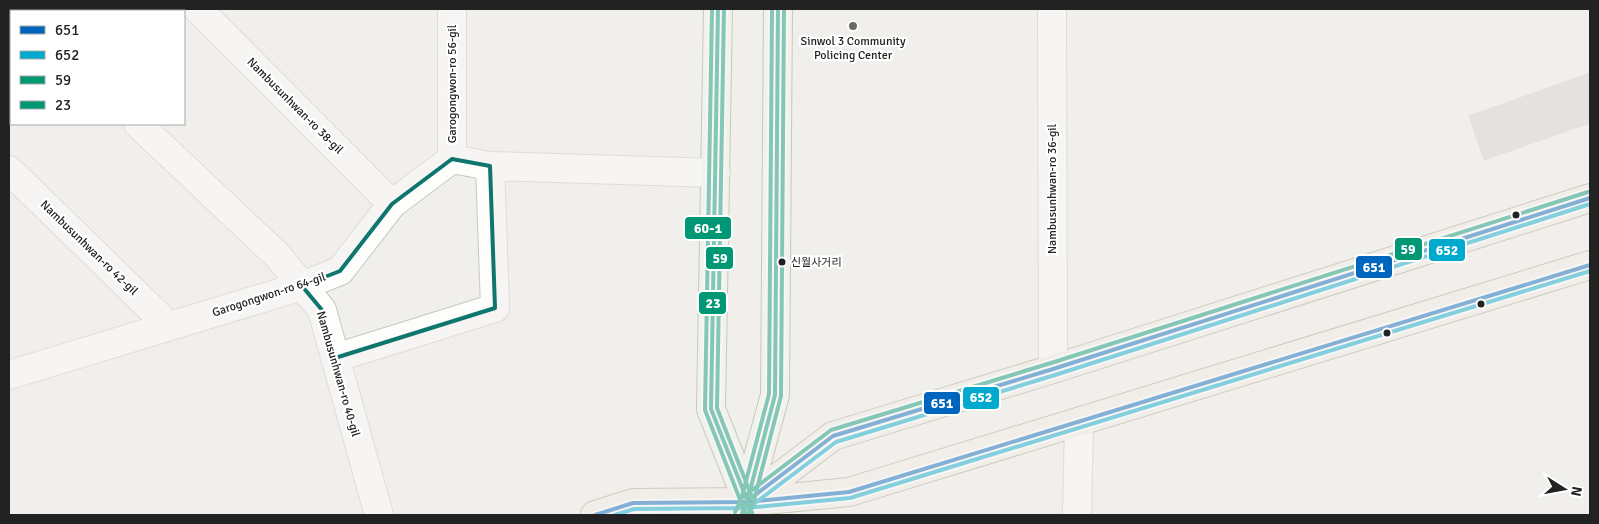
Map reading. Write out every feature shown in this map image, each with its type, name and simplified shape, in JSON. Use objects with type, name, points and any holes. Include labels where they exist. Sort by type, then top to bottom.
[{"type":"main road","points":[[718,9],[711,409],[741,512]]},
{"type":"main road","points":[[741,512],[775,395],[778,9]]},
{"type":"main road","points":[[741,512],[833,436],[1053,369],[1590,198]]},
{"type":"main road","points":[[595,515],[633,504],[741,512],[849,492],[1590,266]]},
{"type":"street","name":"Nambusunhwan-ro 38-gil","points":[[198,9],[392,204]]},
{"type":"street","name":"Garogongwon-ro 56-gil","points":[[452,9],[452,159]]},
{"type":"street","name":"Nambusunhwan-ro 36-gil","points":[[1052,9],[1053,369]]},
{"type":"street","name":"Nambusunhwan-ro 40-gil","points":[[139,125],[278,256],[322,310],[379,515]]},
{"type":"street","name":"Garogongwon-ro 64-gil","points":[[12,371],[302,286],[340,271],[392,204],[452,159]]},
{"type":"street","points":[[452,159],[490,166],[716,173]]},
{"type":"street","points":[[335,358],[495,308],[490,166]]},
{"type":"street","name":"Nambusunhwan-ro 42-gil","points":[[9,170],[170,326]]},
{"type":"street","points":[[1076,515],[1079,422]]},
{"type":"highlighted area","points":[[452,159],[490,166],[495,308],[335,358],[322,310],[302,286],[340,271],[392,204]]},
{"type":"building","points":[[1590,73],[1590,123],[1484,160],[1469,116]]},
{"type":"transit line","name":"60-1","points":[[712,9],[705,410],[746,515]]},
{"type":"transit line","name":"23","points":[[718,9],[711,409],[753,515]]},
{"type":"transit line","name":"59","points":[[724,9],[717,408],[753,500]]},
{"type":"transit line","name":"59","points":[[735,512],[741,500],[769,394],[772,9]]},
{"type":"transit line","name":"23","points":[[742,513],[747,502],[775,395],[778,9]]},
{"type":"transit line","name":"60-1","points":[[748,515],[753,504],[781,396],[784,9]]},
{"type":"transit line","name":"59","points":[[743,497],[831,430],[1051,363],[1588,192]]},
{"type":"transit line","name":"651","points":[[743,504],[833,436],[1053,369],[1590,198]]},
{"type":"transit line","name":"652","points":[[747,509],[836,442],[1055,375],[1590,204]]},
{"type":"transit line","name":"651","points":[[595,515],[633,503],[747,502],[849,492],[1590,265]]},
{"type":"transit line","name":"652","points":[[615,515],[634,509],[747,508],[850,498],[1590,271]]},
{"type":"place","name":"Sinwol 3 Community Policing Center","points":[[853,26]]},
{"type":"place","name":"신월사거리","points":[[782,262]]}]
